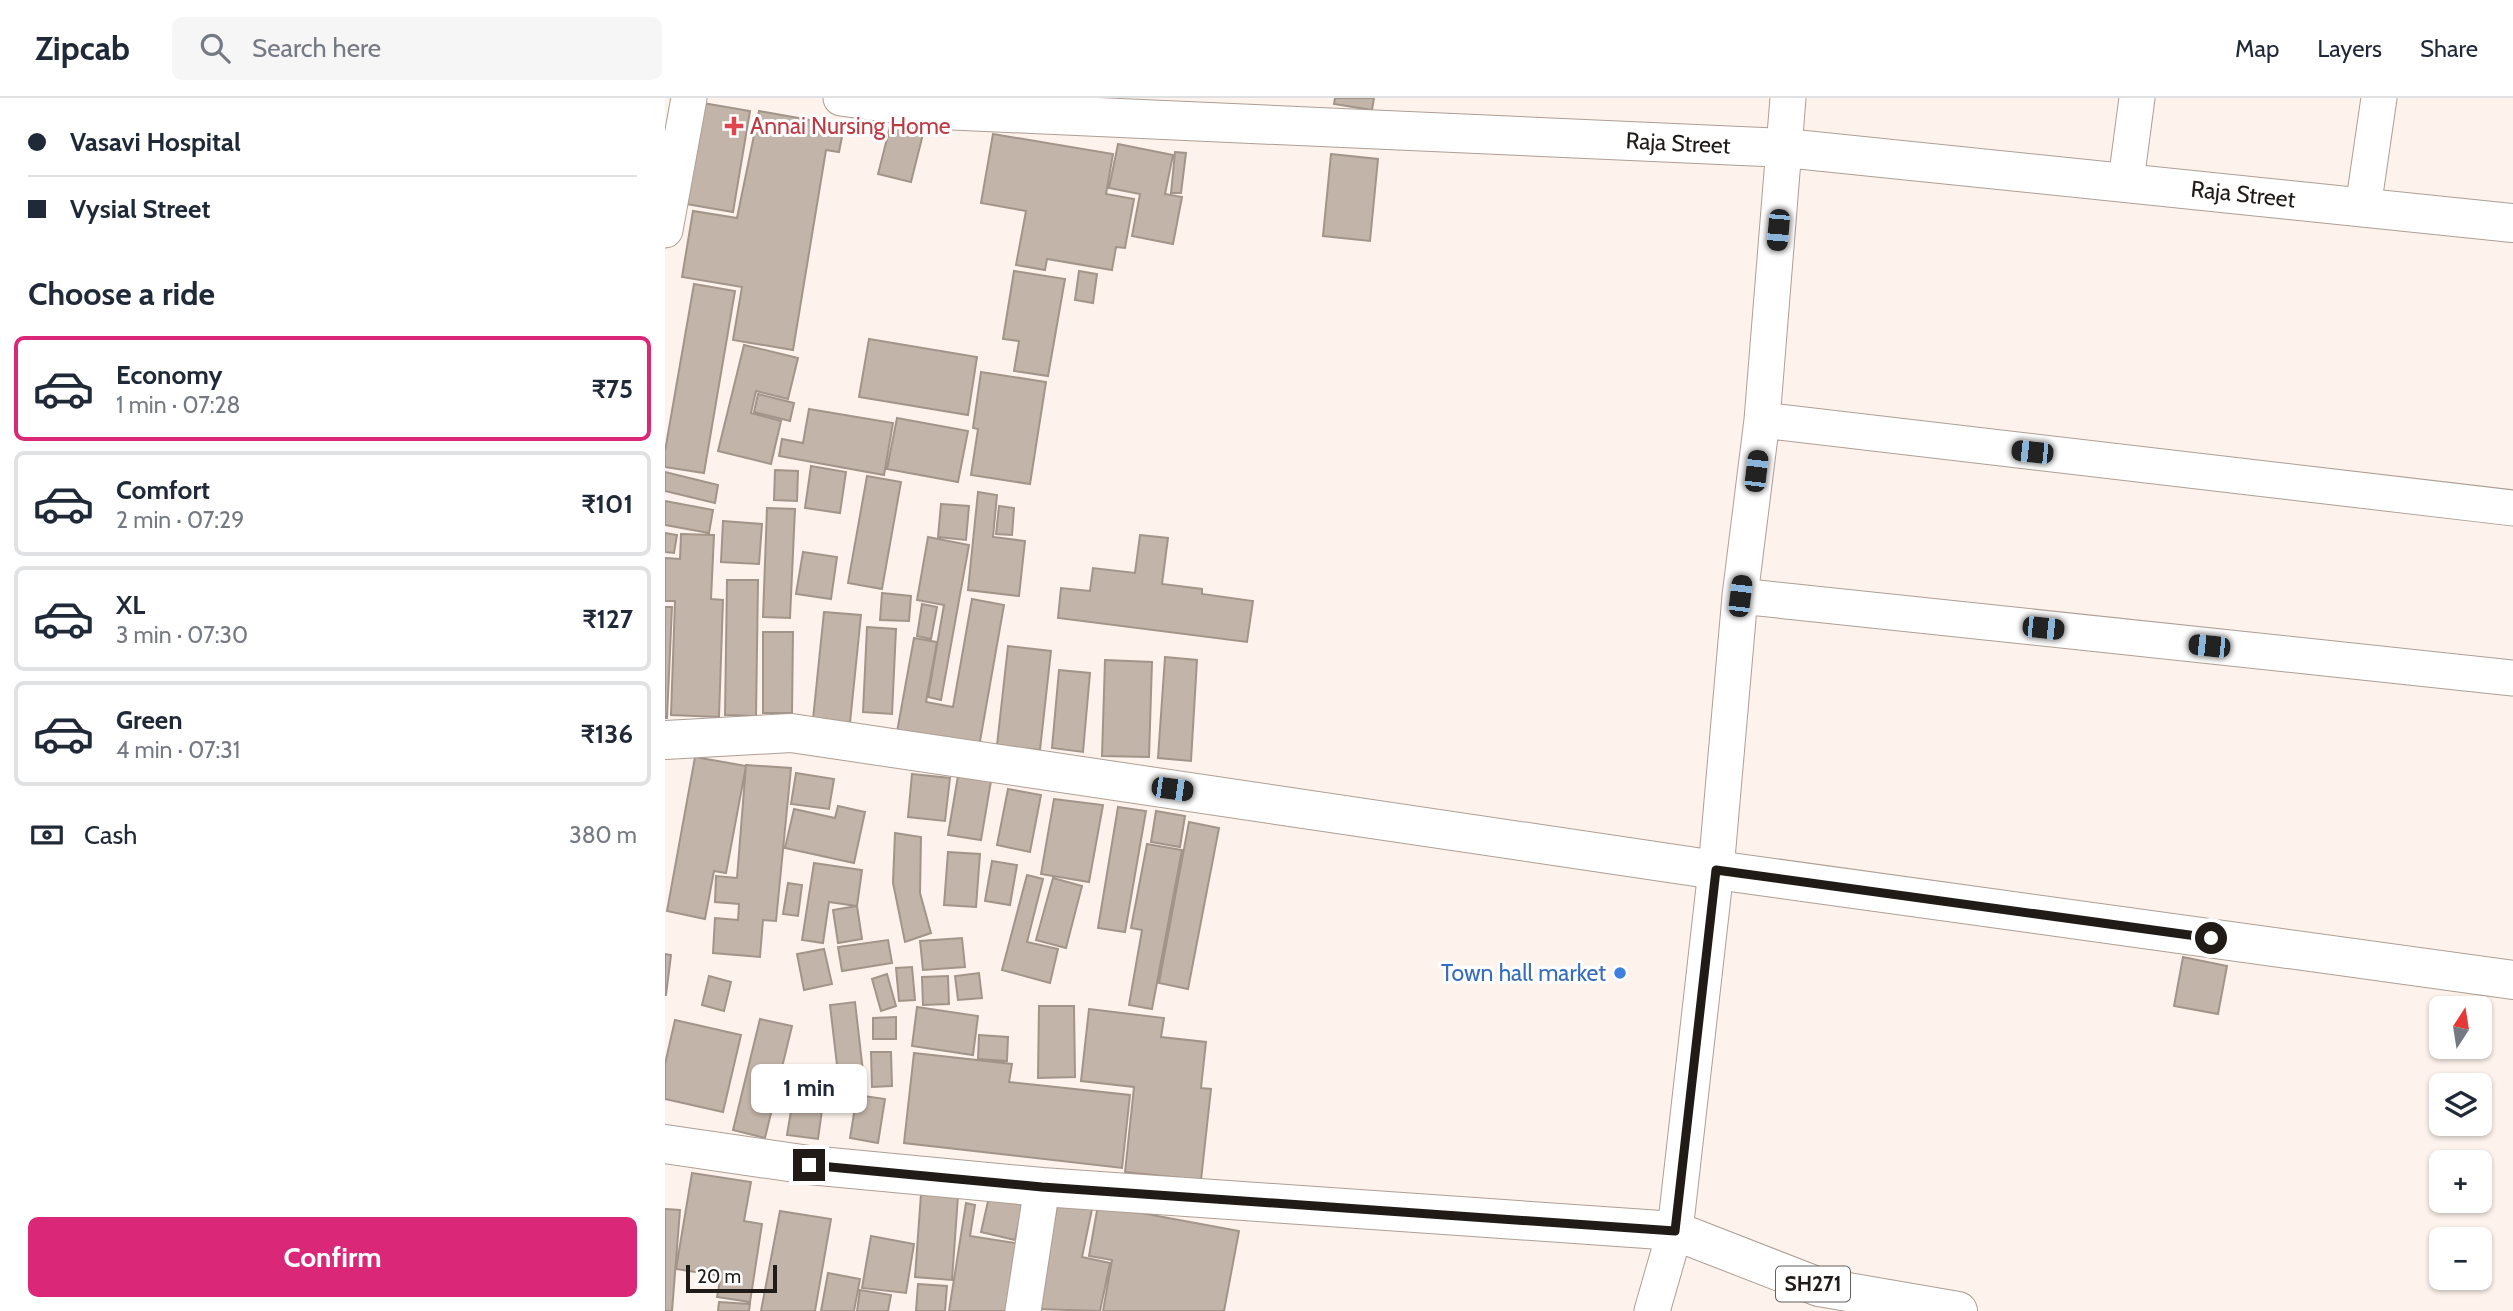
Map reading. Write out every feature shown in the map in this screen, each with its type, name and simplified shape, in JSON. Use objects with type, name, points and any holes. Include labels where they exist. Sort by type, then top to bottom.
[{"type":"main road","name":"Raja Street","points":[[920,103],[1785,148],[2126,181],[2513,223]]},
{"type":"main road","points":[[665,740],[791,733],[1716,870],[2513,980]]},
{"type":"main road","name":"SH271","points":[[665,1143],[809,1165],[1042,1187],[1675,1231],[1819,1287],[1958,1311]]},
{"type":"street","points":[[665,230],[689,98]]},
{"type":"street","name":"Raja Street","points":[[841,98],[920,103]]},
{"type":"street","points":[[1652,1311],[1675,1231],[1716,870],[1740,596],[1762,420],[1788,98]]},
{"type":"street","points":[[2126,181],[2137,98]]},
{"type":"street","points":[[2363,208],[2379,98]]},
{"type":"street","points":[[1762,420],[2513,508]]},
{"type":"street","points":[[1740,596],[2513,678]]},
{"type":"street","points":[[1023,1311],[1042,1187]]},
{"type":"building","points":[[1335,98],[1374,98],[1372,110],[1334,104]]},
{"type":"building","points":[[703,103],[750,111],[733,212],[686,204]]},
{"type":"building","points":[[759,111],[844,126],[839,152],[826,150],[793,350],[733,340],[742,287],[682,277],[693,211],[737,218]]},
{"type":"building","points":[[892,119],[925,126],[911,182],[878,174]]},
{"type":"building","points":[[993,134],[1113,154],[1106,194],[1134,199],[1125,248],[1116,247],[1112,270],[1047,259],[1045,270],[1016,265],[1026,211],[981,203]]},
{"type":"building","points":[[1118,144],[1173,155],[1165,194],[1182,197],[1173,244],[1132,236],[1140,194],[1109,188]]},
{"type":"building","points":[[1175,152],[1186,153],[1181,193],[1171,193]]},
{"type":"building","points":[[1331,154],[1378,159],[1370,241],[1323,236]]},
{"type":"building","points":[[1014,271],[1065,279],[1048,376],[1014,371],[1019,341],[1003,339]]},
{"type":"building","points":[[1079,271],[1097,274],[1093,303],[1075,300]]},
{"type":"building","points":[[694,284],[735,291],[704,473],[665,467],[665,451]]},
{"type":"building","points":[[869,339],[977,357],[968,415],[859,397]]},
{"type":"building","points":[[744,345],[798,358],[788,399],[756,391],[751,413],[781,421],[771,464],[718,451]]},
{"type":"building","points":[[981,372],[1046,382],[1030,484],[971,475],[978,429],[973,428]]},
{"type":"building","points":[[758,394],[794,403],[790,421],[754,412]]},
{"type":"building","points":[[809,409],[893,423],[884,475],[779,456],[782,439],[803,443]]},
{"type":"building","points":[[897,418],[968,431],[958,482],[887,469]]},
{"type":"building","points":[[811,466],[846,472],[840,513],[805,508]]},
{"type":"building","points":[[775,470],[798,471],[797,501],[774,500]]},
{"type":"building","points":[[665,472],[718,485],[715,503],[665,491]]},
{"type":"building","points":[[867,476],[901,482],[882,589],[848,583]]},
{"type":"building","points":[[978,492],[997,495],[993,537],[1025,541],[1019,596],[968,590]]},
{"type":"building","points":[[665,501],[713,510],[709,533],[665,525]]},
{"type":"building","points":[[941,504],[969,506],[966,540],[938,537]]},
{"type":"building","points":[[999,506],[1014,508],[1012,535],[996,534]]},
{"type":"building","points":[[767,508],[795,509],[790,618],[763,617]]},
{"type":"building","points":[[723,521],[762,524],[759,564],[721,562]]},
{"type":"building","points":[[665,533],[677,535],[674,553],[665,552]]},
{"type":"building","points":[[681,534],[714,535],[711,599],[723,600],[719,717],[671,715],[675,601],[665,601],[665,558],[680,559]]},
{"type":"building","points":[[1140,535],[1168,538],[1162,584],[1202,589],[1202,594],[1253,601],[1247,642],[1058,618],[1061,588],[1090,591],[1093,568],[1135,573]]},
{"type":"building","points":[[928,537],[969,545],[941,700],[928,697],[944,605],[917,600]]},
{"type":"building","points":[[803,552],[837,557],[831,599],[796,594]]},
{"type":"building","points":[[727,580],[758,580],[756,716],[725,715]]},
{"type":"building","points":[[882,593],[911,596],[909,621],[880,620]]},
{"type":"building","points":[[972,599],[1004,605],[979,747],[897,732],[914,638],[937,642],[926,702],[953,707]]},
{"type":"building","points":[[922,604],[937,607],[931,639],[917,636]]},
{"type":"building","points":[[665,607],[672,607],[667,718],[665,718]]},
{"type":"building","points":[[824,612],[861,615],[850,723],[813,719]]},
{"type":"building","points":[[867,627],[896,629],[892,714],[863,712]]},
{"type":"building","points":[[763,632],[793,632],[792,713],[763,713]]},
{"type":"building","points":[[1008,646],[1051,651],[1040,750],[997,745]]},
{"type":"building","points":[[1165,657],[1197,660],[1191,761],[1158,758]]},
{"type":"building","points":[[1105,660],[1152,662],[1149,757],[1102,756]]},
{"type":"building","points":[[1059,670],[1090,673],[1083,752],[1052,748]]},
{"type":"building","points":[[695,757],[746,766],[726,873],[714,871],[705,919],[667,911]]},
{"type":"building","points":[[746,765],[791,768],[776,921],[763,920],[760,957],[713,953],[715,918],[738,920],[739,904],[715,902],[716,876],[737,878]]},
{"type":"building","points":[[796,773],[834,779],[829,809],[791,804]]},
{"type":"building","points":[[912,774],[950,778],[945,821],[908,817]]},
{"type":"building","points":[[958,776],[991,781],[981,840],[948,835]]},
{"type":"building","points":[[1008,789],[1041,795],[1030,852],[997,845]]},
{"type":"building","points":[[1054,799],[1103,805],[1089,882],[1041,874]]},
{"type":"building","points":[[838,806],[865,812],[854,863],[785,848],[794,809],[835,818]]},
{"type":"building","points":[[1118,807],[1146,811],[1125,932],[1098,928]]},
{"type":"building","points":[[1156,811],[1185,816],[1180,847],[1151,842]]},
{"type":"building","points":[[1189,822],[1219,828],[1188,989],[1159,983]]},
{"type":"building","points":[[895,833],[921,837],[920,893],[931,933],[905,942],[893,883]]},
{"type":"building","points":[[1147,844],[1182,850],[1152,1009],[1129,1005],[1142,930],[1131,928]]},
{"type":"building","points":[[948,852],[980,854],[976,907],[944,905]]},
{"type":"building","points":[[992,861],[1017,865],[1010,905],[985,901]]},
{"type":"building","points":[[814,863],[862,870],[857,906],[829,902],[823,943],[802,940]]},
{"type":"building","points":[[1027,875],[1043,879],[1027,942],[1058,949],[1050,983],[1002,970]]},
{"type":"building","points":[[1053,878],[1082,886],[1066,948],[1036,940]]},
{"type":"building","points":[[788,883],[802,885],[798,916],[783,914]]},
{"type":"building","points":[[857,906],[862,939],[838,943],[833,910]]},
{"type":"building","points":[[962,938],[965,967],[923,970],[920,941]]},
{"type":"building","points":[[888,940],[892,963],[842,971],[838,947]]},
{"type":"building","points":[[824,949],[832,984],[804,990],[797,954]]},
{"type":"building","points":[[665,954],[671,955],[666,995],[665,995]]},
{"type":"building","points":[[2183,957],[2227,966],[2218,1014],[2174,1006]]},
{"type":"building","points":[[912,967],[915,1000],[899,1001],[896,968]]},
{"type":"building","points":[[979,973],[982,998],[958,1000],[955,976]]},
{"type":"building","points":[[887,974],[896,1006],[881,1011],[872,979]]},
{"type":"building","points":[[709,976],[731,982],[724,1011],[702,1005]]},
{"type":"building","points":[[948,976],[949,1004],[923,1005],[922,977]]},
{"type":"building","points":[[855,1002],[865,1089],[840,1091],[830,1005]]},
{"type":"building","points":[[1039,1006],[1074,1006],[1075,1077],[1038,1078]]},
{"type":"building","points":[[917,1007],[978,1016],[973,1055],[912,1046]]},
{"type":"building","points":[[1089,1009],[1164,1018],[1161,1037],[1206,1042],[1201,1088],[1211,1089],[1201,1180],[1125,1172],[1134,1087],[1081,1081]]},
{"type":"building","points":[[896,1017],[896,1039],[873,1039],[873,1018]]},
{"type":"building","points":[[760,1019],[792,1026],[765,1138],[733,1130]]},
{"type":"building","points":[[675,1020],[741,1035],[723,1112],[665,1099],[665,1064]]},
{"type":"building","points":[[979,1035],[1008,1037],[1007,1061],[978,1059]]},
{"type":"building","points":[[871,1052],[891,1052],[892,1086],[872,1087]]},
{"type":"building","points":[[914,1053],[1012,1064],[1009,1082],[1130,1095],[1122,1168],[904,1143]]},
{"type":"building","points":[[857,1095],[885,1099],[878,1143],[850,1138]]},
{"type":"building","points":[[793,1099],[823,1103],[818,1139],[787,1135]]},
{"type":"building","points":[[692,1173],[751,1182],[744,1221],[762,1224],[750,1302],[717,1297],[721,1276],[676,1269]]},
{"type":"building","points":[[921,1194],[958,1196],[952,1280],[915,1277]]},
{"type":"building","points":[[989,1197],[1023,1205],[1015,1240],[981,1232]]},
{"type":"building","points":[[1058,1202],[1092,1209],[1082,1257],[1110,1263],[1100,1311],[1036,1309]]},
{"type":"building","points":[[966,1203],[975,1205],[970,1236],[1028,1245],[1017,1311],[949,1311]]},
{"type":"building","points":[[1098,1205],[1239,1231],[1224,1311],[1103,1311],[1112,1260],[1089,1256]]},
{"type":"building","points":[[665,1209],[680,1210],[672,1311],[665,1311]]},
{"type":"building","points":[[780,1211],[831,1219],[815,1311],[761,1311]]},
{"type":"building","points":[[871,1236],[914,1244],[906,1293],[862,1288]]},
{"type":"building","points":[[828,1273],[860,1279],[854,1311],[821,1311]]},
{"type":"building","points":[[918,1284],[947,1286],[945,1311],[916,1311]]},
{"type":"building","points":[[860,1290],[891,1295],[888,1311],[857,1311]]},
{"type":"building","points":[[719,1302],[750,1304],[749,1311],[718,1311]]},
{"type":"place","name":"Annai Nursing Home","points":[[734,126]]},
{"type":"place","name":"Town hall market","points":[[1620,973]]},
{"type":"route","points":[[809,1165],[1042,1187],[1675,1231],[1716,870],[2211,938]]}]
